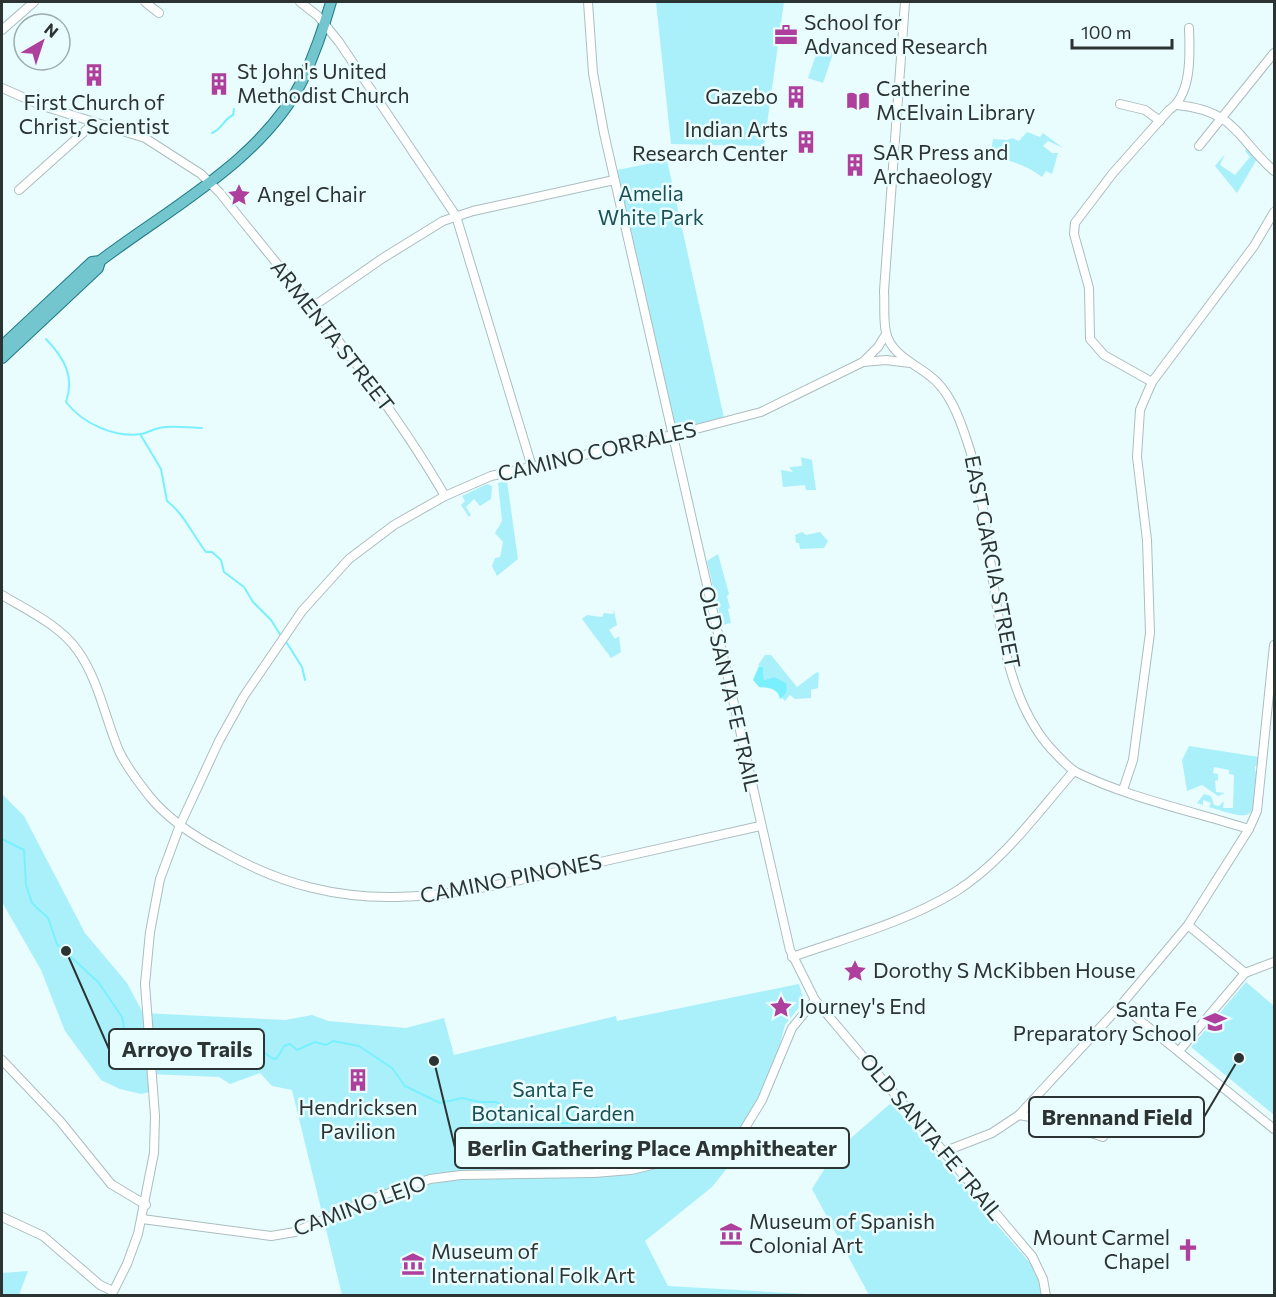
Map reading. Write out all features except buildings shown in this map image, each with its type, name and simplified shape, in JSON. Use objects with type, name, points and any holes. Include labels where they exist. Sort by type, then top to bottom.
[{"type":"main road","points":[[2,346],[92,262],[100,261],[209,182],[258,138],[297,88],[332,2]]},
{"type":"main road","points":[[2,358],[98,268],[100,261]]},
{"type":"street","points":[[2,30],[34,2]]},
{"type":"street","points":[[145,2],[159,13]]},
{"type":"street","points":[[300,2],[324,23],[339,42],[456,216],[532,468]]},
{"type":"street","name":"OLD SANTA FE TRAIL","points":[[588,2],[593,73],[614,180],[760,826],[792,957],[815,1000],[1032,1256],[1041,1272],[1046,1296]]},
{"type":"street","points":[[886,334],[884,291],[904,2]]},
{"type":"street","points":[[1152,382],[1104,356],[1090,339],[1089,288],[1074,234],[1075,224],[1160,121],[1178,105],[1189,72],[1189,28]]},
{"type":"street","points":[[1199,146],[1275,53]]},
{"type":"street","name":"ARMENTA STREET","points":[[2,88],[36,104],[155,143],[209,182],[311,308],[402,427],[446,496]]},
{"type":"street","points":[[1120,104],[1145,110],[1160,121]]},
{"type":"street","points":[[1178,105],[1204,109],[1221,117],[1236,128],[1275,171]]},
{"type":"street","points":[[19,190],[94,123]]},
{"type":"street","points":[[311,308],[383,258],[443,221],[456,216],[614,180]]},
{"type":"street","points":[[1123,790],[1133,760],[1150,633],[1147,540],[1137,440],[1140,410],[1152,382],[1254,246],[1275,212]]},
{"type":"street","name":"CAMINO CORRALES","points":[[112,1293],[127,1264],[142,1220],[156,1132],[146,1010],[146,966],[160,879],[180,825],[219,741],[244,696],[302,611],[349,559],[394,525],[446,496],[490,476],[673,435],[761,412],[862,362],[878,347],[886,334]]},
{"type":"street","name":"EAST GARCIA STREET","points":[[886,334],[910,363],[932,377],[956,411],[981,486],[996,609],[1012,671],[1037,729],[1047,745],[1074,771],[1123,790],[1249,829]]},
{"type":"street","name":"CAMINO CORRALES","points":[[862,362],[886,360],[910,363]]},
{"type":"street","name":"CAMINO PINONES","points":[[2,595],[51,626],[78,651],[95,681],[123,760],[151,798],[180,825],[241,862],[302,886],[361,896],[418,898],[491,887],[760,826]]},
{"type":"street","points":[[943,1152],[992,1133],[1018,1115],[1121,1005],[1188,925],[1249,829],[1261,797],[1275,645]]},
{"type":"street","points":[[792,957],[897,919],[955,892],[1002,854],[1074,771]]},
{"type":"street","points":[[1188,925],[1245,973]]},
{"type":"street","points":[[1179,1051],[1245,973],[1275,962]]},
{"type":"street","name":"CAMINO LEJO","points":[[142,1220],[271,1236],[295,1232],[402,1187],[444,1176],[594,1173],[631,1170],[676,1160],[734,1140],[742,1133],[762,1100],[792,1028],[815,1000]]},
{"type":"street","points":[[1121,1005],[1275,1129]]},
{"type":"street","points":[[2,1060],[60,1121],[111,1184],[125,1195],[146,1205]]},
{"type":"street","points":[[1018,1115],[1059,1122],[1104,1137]]},
{"type":"street","points":[[2,1216],[43,1236],[112,1293]]},
{"type":"green space","points":[[656,2],[784,2],[764,146],[671,144]]},
{"type":"green space","points":[[820,43],[835,48],[823,83],[808,78]]},
{"type":"green space","points":[[1027,132],[1040,137],[1043,133],[1063,148],[1048,141],[1043,146],[1052,153],[1058,153],[1052,174],[1046,171],[1042,177],[1017,164],[990,157],[993,139],[1012,138],[1019,141]]},
{"type":"green space","points":[[1248,147],[1257,159],[1237,193],[1215,166],[1225,154],[1220,165],[1235,175],[1250,157],[1245,151]]},
{"type":"green space","name":"Amelia White Park","points":[[667,160],[724,418],[681,429],[675,427],[617,170]]},
{"type":"green space","points":[[801,457],[812,460],[816,490],[806,490],[805,485],[783,487],[781,470],[793,472],[789,467],[802,466]]},
{"type":"green space","points":[[507,481],[518,559],[497,576],[492,566],[495,558],[500,557],[503,542],[495,533],[502,521],[498,483]]},
{"type":"green space","points":[[487,484],[492,486],[491,499],[480,506],[474,499],[466,507],[471,515],[469,517],[461,505],[465,501],[462,496]]},
{"type":"green space","points":[[802,532],[806,535],[820,532],[828,541],[824,548],[800,549],[795,535]]},
{"type":"green space","points":[[718,554],[729,594],[727,596],[731,623],[722,625],[707,561]]},
{"type":"green space","points":[[614,610],[617,625],[609,630],[615,639],[619,636],[621,652],[611,658],[582,619],[587,615],[602,617],[604,613],[613,614]]},
{"type":"green space","points":[[765,655],[771,655],[797,687],[817,672],[819,673],[818,688],[811,690],[811,698],[795,699],[790,695],[785,701],[782,698],[785,694],[781,682],[774,677],[764,680],[763,667],[758,665]]},
{"type":"green space","points":[[1189,746],[1259,757],[1259,766],[1255,766],[1255,771],[1259,773],[1255,800],[1250,813],[1236,815],[1209,807],[1211,803],[1203,800],[1203,805],[1197,803],[1204,794],[1211,796],[1214,805],[1219,806],[1224,801],[1223,808],[1233,808],[1234,775],[1229,774],[1229,770],[1214,767],[1213,773],[1218,774],[1218,780],[1215,781],[1216,792],[1225,793],[1218,796],[1202,785],[1187,791],[1182,760]]},
{"type":"green space","name":"Santa Fe Botanical Garden","points":[[2,794],[24,816],[85,933],[127,983],[143,1013],[285,1020],[312,1015],[328,1021],[406,1028],[444,1018],[454,1055],[616,1016],[617,1021],[799,984],[804,1001],[785,1025],[778,1052],[753,1113],[745,1124],[756,1132],[712,1187],[645,1241],[668,1286],[824,1295],[342,1295],[292,1090],[272,1086],[260,1073],[230,1084],[219,1077],[150,1074],[150,1092],[141,1094],[120,1089],[101,1080],[65,1031],[41,970],[2,902]]},
{"type":"green space","points":[[1246,982],[1274,1006],[1274,1115],[1191,1047]]},
{"type":"green space","points":[[891,1103],[1031,1264],[1038,1278],[1041,1295],[869,1295],[812,1189],[835,1152]]},
{"type":"green space","points":[[28,1271],[19,1295],[2,1295],[2,1273]]},
{"type":"shaded area","points":[[759,666],[763,667],[764,680],[774,677],[786,683],[786,692],[782,698],[780,699],[772,689],[759,687],[753,680]]},
{"type":"waterway","points":[[212,133],[233,115],[234,109]]},
{"type":"waterway","points":[[46,339],[63,360],[66,368],[69,384],[66,402],[90,422],[110,431],[131,435],[164,427],[202,428]]},
{"type":"waterway","points":[[140,434],[161,469],[167,501],[184,519],[206,552],[212,552],[221,560],[224,572],[244,587],[253,602],[271,620],[281,636]]},
{"type":"waterway","points":[[285,640],[302,667],[305,680]]},
{"type":"waterway","points":[[2,839],[24,850],[26,885],[32,903],[48,918],[57,944],[99,983],[122,1017],[125,1032],[136,1032]]},
{"type":"waterway","points":[[162,1036],[163,1047],[167,1055],[182,1065],[208,1054],[221,1044],[227,1051],[229,1066],[236,1069],[246,1045],[256,1046],[273,1059],[277,1058],[284,1046],[290,1044],[297,1050],[315,1042],[326,1045],[333,1041],[359,1046],[392,1068],[405,1086],[440,1103],[462,1098],[480,1102],[496,1102],[522,1117],[551,1123],[573,1123],[586,1120],[597,1106]]},
{"type":"place","name":"School for Advanced Research","points":[[786,35]]},
{"type":"place","name":"First Church of Christ, Scientist","points":[[94,75]]},
{"type":"place","name":"St John's United Methodist Church","points":[[219,84]]},
{"type":"place","name":"Gazebo","points":[[796,97]]},
{"type":"place","name":"Catherine McElvain Library","points":[[858,101]]},
{"type":"place","name":"Indian Arts Research Center","points":[[806,142]]},
{"type":"place","name":"SAR Press and Archaeology","points":[[855,165]]},
{"type":"place","name":"Angel Chair","points":[[239,195]]},
{"type":"place","name":"Arroyo Trails","points":[[66,951]]},
{"type":"place","name":"Dorothy S McKibben House","points":[[855,971]]},
{"type":"place","name":"Journey's End","points":[[781,1007]]},
{"type":"place","name":"Santa Fe Preparatory School","points":[[1215,1022]]},
{"type":"place","name":"Brennand Field","points":[[1239,1058]]},
{"type":"place","name":"Berlin Gathering Place Amphitheater","points":[[434,1061]]},
{"type":"place","name":"Hendricksen Pavilion","points":[[358,1080]]},
{"type":"place","name":"Museum of Spanish Colonial Art","points":[[731,1234]]},
{"type":"place","name":"Mount Carmel Chapel","points":[[1188,1250]]},
{"type":"place","name":"Museum of International Folk Art","points":[[413,1264]]}]
